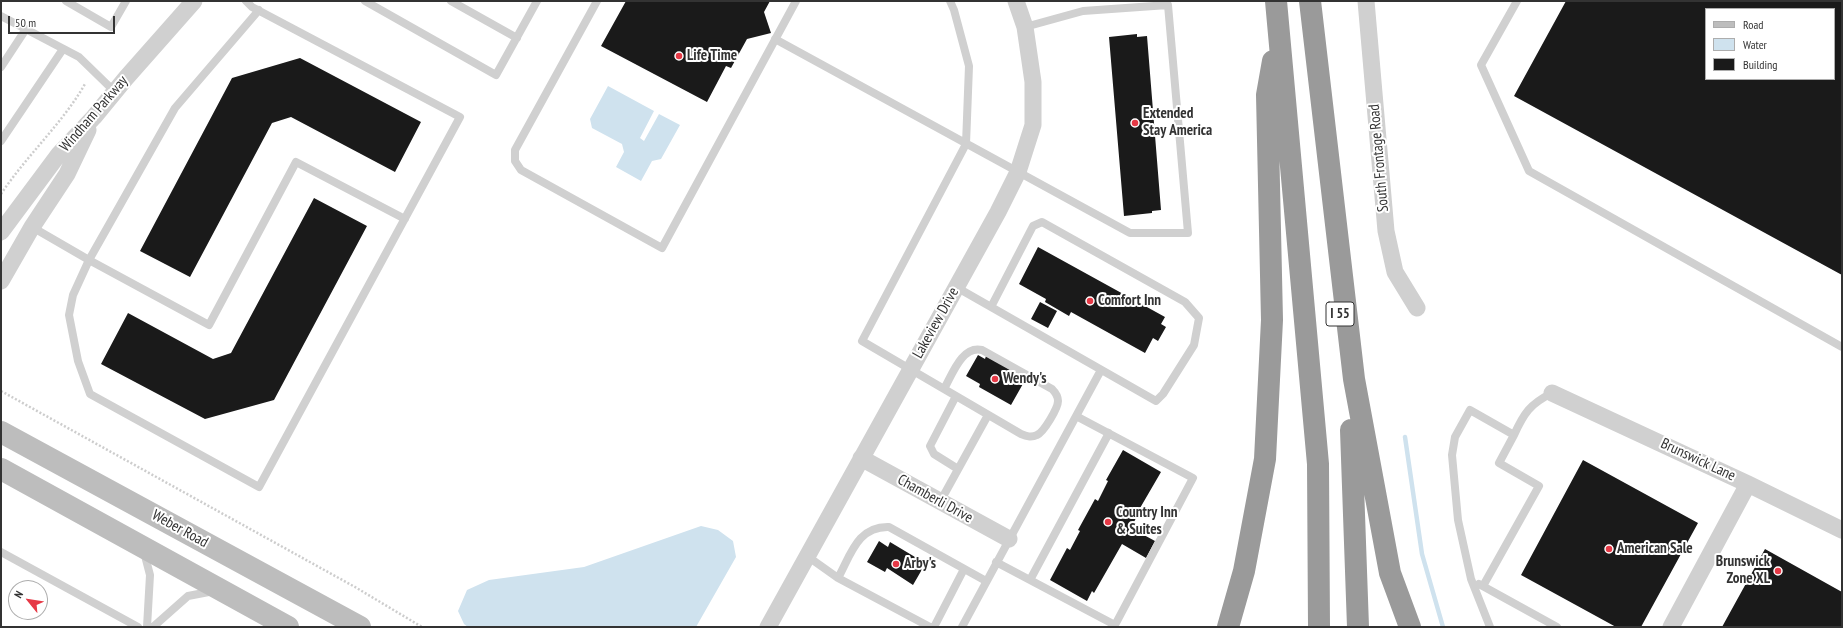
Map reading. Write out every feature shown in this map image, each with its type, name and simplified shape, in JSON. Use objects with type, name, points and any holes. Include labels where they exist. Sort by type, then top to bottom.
[{"type":"highway","name":"I 55","points":[[1276,1],[1318,464],[1318,627]]},
{"type":"highway","name":"I 55","points":[[1310,1],[1353,451],[1358,627]]},
{"type":"highway","points":[[1310,1],[1354,379],[1390,573],[1410,627]]},
{"type":"highway","points":[[1228,627],[1244,571],[1265,460],[1272,320],[1267,95],[1278,32]]},
{"type":"main road","name":"Weber Road","points":[[1,432],[360,627]]},
{"type":"main road","points":[[1,469],[288,627]]},
{"type":"street","name":"Windham Parkway","points":[[1,232],[58,154],[94,117],[194,1]]},
{"type":"street","name":"Lakeview Drive","points":[[768,627],[998,212],[1018,172],[1033,125],[1033,82],[1025,27],[1016,1]]},
{"type":"street","name":"South Frontage Road","points":[[1366,1],[1386,231],[1395,272],[1417,308]]},
{"type":"street","points":[[1,281],[32,227],[67,174],[94,117]]},
{"type":"street","name":"Brunswick Lane","points":[[1552,393],[1748,484],[1842,530]]},
{"type":"street","name":"Chamberli Drive","points":[[861,458],[1009,539]]},
{"type":"street","points":[[1671,627],[1748,484]]},
{"type":"lane","points":[[66,1],[111,27],[126,1]]},
{"type":"lane","points":[[246,1],[259,10],[460,117],[260,487],[90,394],[78,361],[69,315],[73,295],[89,260],[175,108],[259,10]]},
{"type":"lane","points":[[365,1],[496,75],[537,1]]},
{"type":"lane","points":[[451,1],[517,38]]},
{"type":"lane","points":[[597,1],[515,150],[515,161],[521,170],[662,248],[796,1]]},
{"type":"lane","points":[[944,389],[964,355],[972,349],[978,349],[1052,389],[1057,396],[1057,405],[1042,432],[1032,437],[1021,434],[988,416],[862,341],[966,144],[968,66],[954,10],[950,1]]},
{"type":"lane","points":[[1517,1],[1481,65],[1529,171],[1842,347]]},
{"type":"lane","points":[[775,39],[1130,233],[1188,233],[1168,5],[1083,11],[1025,27]]},
{"type":"lane","points":[[1,16],[79,57],[115,92]]},
{"type":"lane","points":[[1,67],[26,29]]},
{"type":"lane","points":[[1,141],[63,49]]},
{"type":"lane","points":[[32,227],[89,260],[210,325],[296,162],[405,219]]},
{"type":"lane","points":[[956,287],[1101,370],[1156,401],[1159,399],[1194,345],[1199,318],[1186,302],[1042,222],[1033,226],[991,307]]},
{"type":"lane","points":[[962,627],[1101,370]]},
{"type":"lane","points":[[1483,586],[1539,486],[1499,463],[1522,418],[1536,401],[1552,393]]},
{"type":"lane","points":[[956,396],[930,446],[934,454],[958,468]]},
{"type":"lane","points":[[1490,627],[1471,580],[1458,520],[1452,455],[1454,438],[1470,410],[1514,435]]},
{"type":"lane","points":[[940,502],[988,416]]},
{"type":"lane","points":[[996,562],[1115,625],[1193,478],[1076,416]]},
{"type":"lane","points":[[1030,580],[1108,433]]},
{"type":"lane","points":[[838,578],[859,539],[872,529],[889,527],[986,581]]},
{"type":"lane","points":[[142,546],[150,575],[147,627]]},
{"type":"lane","points":[[1,552],[138,627]]},
{"type":"lane","points":[[808,556],[838,578],[930,627]]},
{"type":"lane","points":[[934,627],[964,569]]},
{"type":"lane","points":[[1471,580],[1557,627]]},
{"type":"lane","points":[[152,627],[188,596],[214,591],[232,595]]},
{"type":"path","points":[[1,194],[36,148],[68,112],[85,84]]},
{"type":"path","points":[[1,391],[355,587],[422,627]]},
{"type":"water","points":[[608,86],[654,111],[640,138],[644,141],[659,114],[680,125],[661,159],[652,161],[641,181],[616,167],[624,152],[622,144],[592,128],[590,119]]},
{"type":"water","points":[[701,526],[718,530],[733,541],[736,557],[696,627],[468,627],[464,624],[458,611],[467,590],[489,580],[584,567]]},
{"type":"building","name":"Life Time","points":[[626,1],[770,1],[764,12],[771,33],[747,39],[731,68],[726,66],[707,102],[601,46]]},
{"type":"building","points":[[1566,1],[1842,1],[1842,275],[1514,96]]},
{"type":"building","name":"Extended Stay America","points":[[1137,34],[1137,37],[1147,36],[1161,210],[1152,211],[1152,213],[1124,216],[1109,37]]},
{"type":"building","points":[[300,58],[421,122],[395,172],[291,117],[272,123],[190,277],[140,251],[232,78]]},
{"type":"building","points":[[314,198],[367,226],[274,400],[205,419],[101,364],[128,313],[213,359],[231,353]]},
{"type":"building","name":"Comfort Inn","points":[[1038,247],[1165,317],[1161,324],[1166,327],[1158,341],[1153,338],[1145,353],[1071,312],[1069,316],[1045,302],[1046,299],[1019,284]]},
{"type":"building","points":[[1040,302],[1057,311],[1048,328],[1031,319]]},
{"type":"building","name":"Wendy's","points":[[978,355],[985,359],[986,356],[1010,369],[1008,372],[1024,382],[1011,405],[979,387],[980,384],[966,376]]},
{"type":"building","name":"Country Inn & Suites","points":[[1123,450],[1161,472],[1136,515],[1137,516],[1131,528],[1155,541],[1146,558],[1122,544],[1094,593],[1092,591],[1087,601],[1050,580],[1067,548],[1070,550],[1080,531],[1078,530],[1095,499],[1098,501],[1108,481],[1106,480]]},
{"type":"building","name":"American Sale","points":[[1583,460],[1698,523],[1641,627],[1616,627],[1521,575]]},
{"type":"building","name":"Arby's","points":[[879,541],[888,547],[890,542],[920,560],[918,562],[924,566],[913,585],[887,568],[885,572],[867,562]]},
{"type":"building","name":"Brunswick Zone XL","points":[[1765,549],[1842,592],[1842,627],[1722,627]]},
{"type":"waterway","points":[[1405,437],[1422,554],[1443,627]]},
{"type":"place","name":"Life Time","points":[[679,56]]},
{"type":"place","name":"Extended Stay America","points":[[1135,123]]},
{"type":"place","name":"Comfort Inn","points":[[1090,301]]},
{"type":"place","name":"Wendy's","points":[[995,379]]},
{"type":"place","name":"Country Inn & Suites","points":[[1108,522]]},
{"type":"place","name":"American Sale","points":[[1609,549]]},
{"type":"place","name":"Arby's","points":[[896,564]]},
{"type":"place","name":"Brunswick Zone XL","points":[[1778,571]]}]
